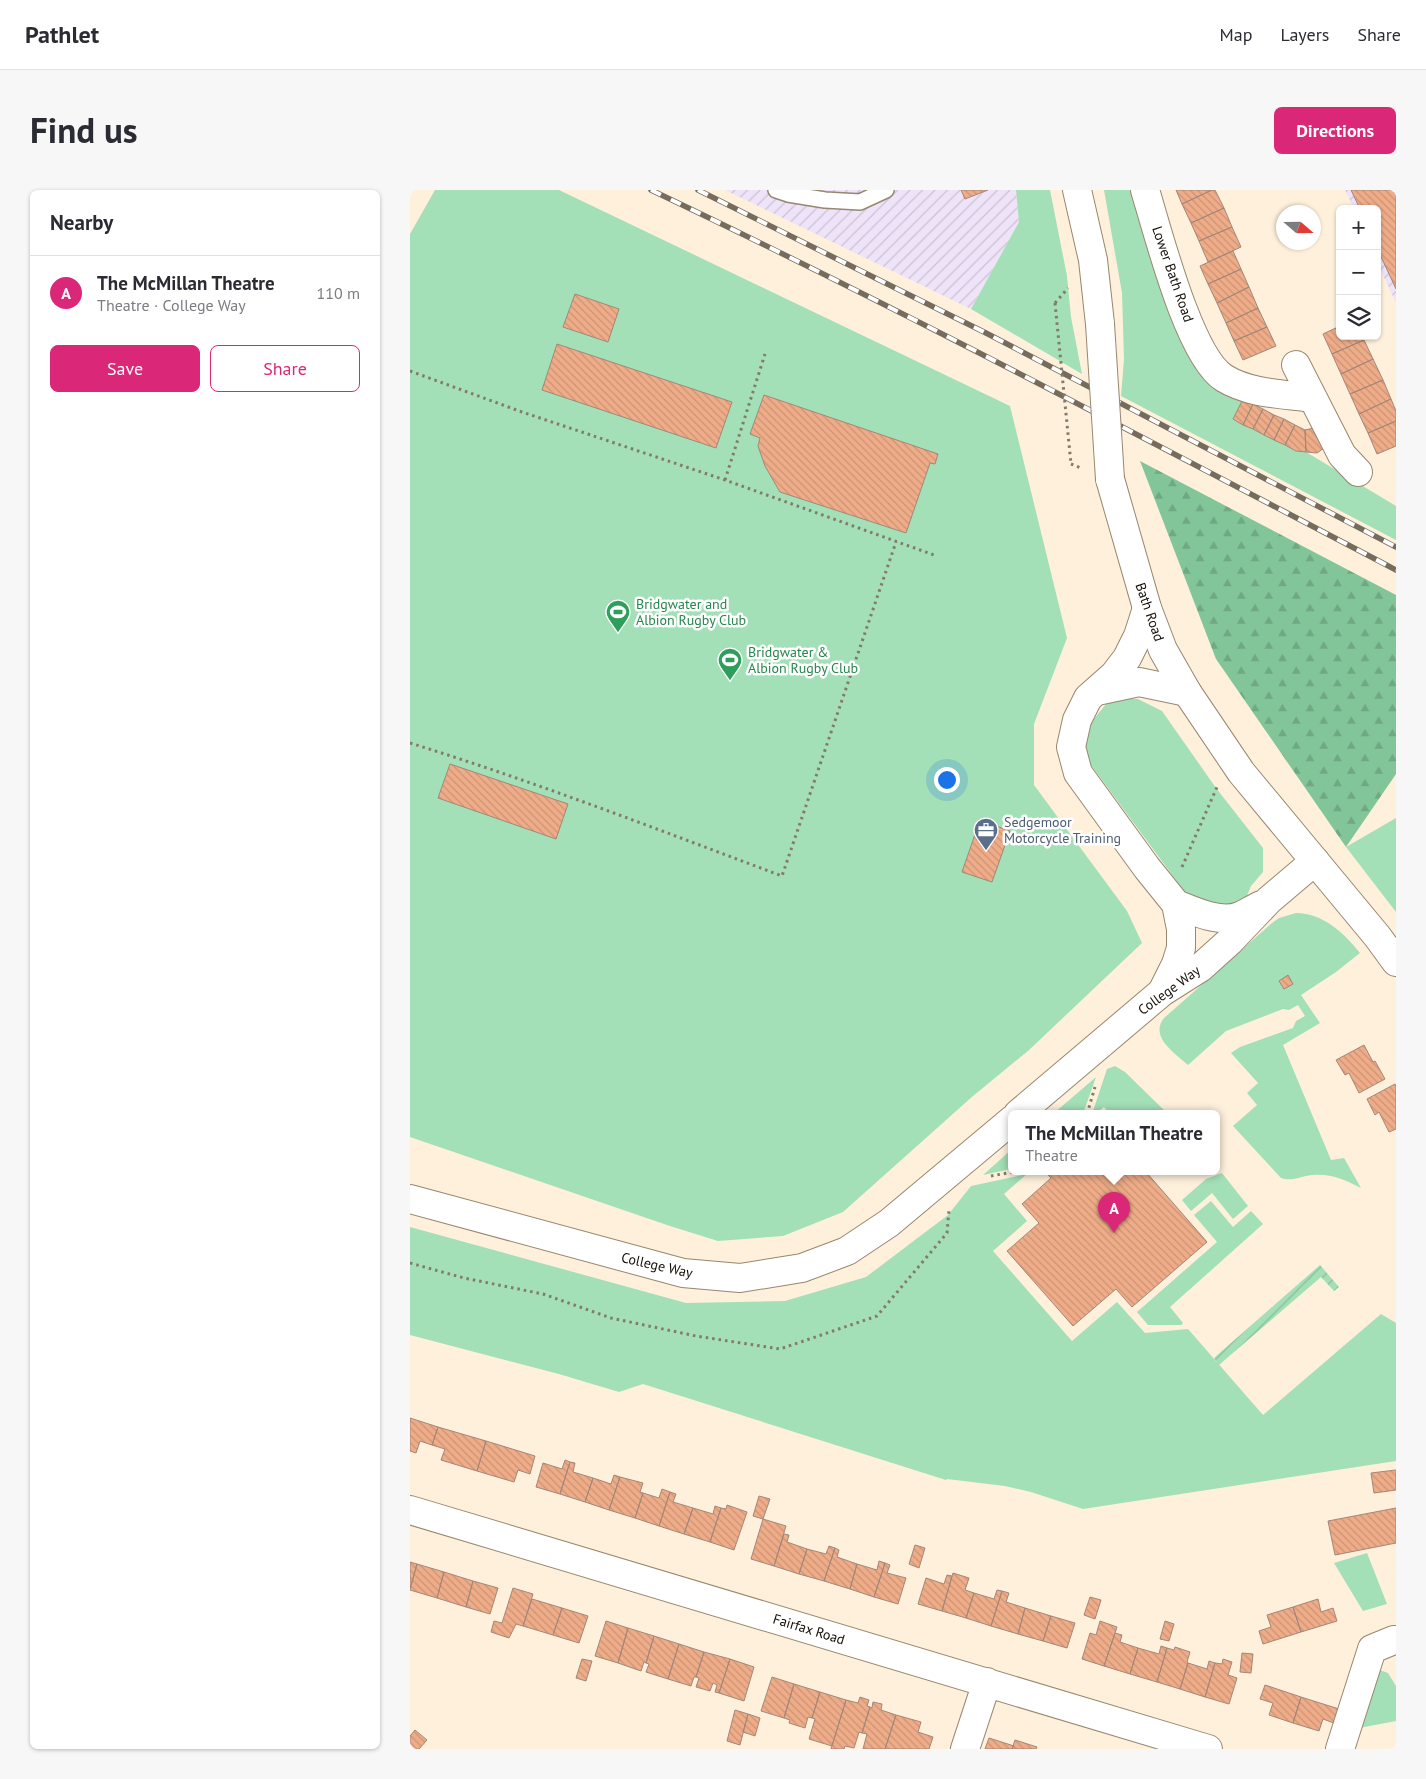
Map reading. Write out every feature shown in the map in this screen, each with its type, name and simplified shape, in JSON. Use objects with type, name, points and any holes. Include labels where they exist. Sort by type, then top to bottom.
[{"type":"street","name":"Bath Road","points":[[1077,190],[1093,260],[1100,324],[1110,479],[1147,608],[1163,650],[1187,692],[1242,772],[1378,936],[1396,962]]},
{"type":"street","name":"Lower Bath Road","points":[[1145,190],[1180,304],[1200,348],[1213,368],[1224,378],[1258,391],[1313,398]]},
{"type":"street","points":[[1296,365],[1342,455],[1358,472]]},
{"type":"street","points":[[1147,608],[1138,636],[1127,658],[1114,675],[1088,698],[1077,720],[1072,747],[1078,772],[1171,898],[1181,929],[1181,948],[1176,964],[1162,992]]},
{"type":"street","points":[[1096,692],[1138,682],[1187,692]]},
{"type":"street","name":"College Way","points":[[1023,1110],[1162,992],[1200,968],[1230,941],[1269,900],[1315,861]]},
{"type":"street","points":[[1171,898],[1196,912],[1223,919],[1239,917],[1269,900]]},
{"type":"street","name":"College Way","points":[[410,1199],[683,1273],[740,1278],[802,1268],[847,1251],[896,1217],[1008,1123]]},
{"type":"street","name":"Fairfax Road","points":[[410,1510],[1208,1749]]},
{"type":"street","points":[[1340,1749],[1372,1649],[1394,1640]]},
{"type":"street","points":[[965,1749],[987,1682]]},
{"type":"lane","points":[[776,190],[788,194],[825,200],[860,202],[886,190]]},
{"type":"path","points":[[1055,303],[1071,464]]},
{"type":"path","points":[[725,480],[765,354]]},
{"type":"path","points":[[410,371],[522,412],[725,480],[934,555]]},
{"type":"path","points":[[410,743],[566,796],[782,876],[896,542]]},
{"type":"path","points":[[1171,898],[1176,880],[1216,788],[1242,772]]},
{"type":"shaded area","points":[[725,190],[1016,190],[1019,222],[971,309]]},
{"type":"shaded area","points":[[1345,190],[1396,190],[1396,303],[1381,271],[1381,205],[1352,205]]},
{"type":"green space","name":"Bridgwater & Albion Rugby Club","points":[[435,190],[559,190],[1010,406],[1067,638],[1034,724],[1034,785],[1127,911],[1142,943],[1029,1050],[973,1096],[843,1212],[783,1236],[718,1241],[410,1137],[410,234]]},
{"type":"green space","points":[[1016,190],[1050,190],[1067,276],[1071,317],[1082,374],[971,309],[1019,222]]},
{"type":"green space","points":[[1104,190],[1132,190],[1160,282],[1243,399],[1233,419],[1296,451],[1306,452],[1396,506],[1396,540],[1121,396],[1124,359],[1122,293]]},
{"type":"green space","points":[[1140,461],[1396,595],[1396,774],[1346,847],[1216,659]]},
{"type":"green space","points":[[1111,698],[1138,699],[1162,711],[1216,788],[1263,848],[1263,872],[1251,886],[1246,898],[1220,909],[1190,899],[1082,753],[1089,725]]},
{"type":"green space","points":[[1396,818],[1396,912],[1346,847]]},
{"type":"green space","points":[[1296,913],[1315,916],[1332,925],[1360,953],[1336,972],[1301,995],[1320,1023],[1283,1045],[1331,1160],[1344,1158],[1361,1188],[1344,1180],[1325,1175],[1289,1179],[1281,1178],[1233,1126],[1257,1105],[1247,1093],[1258,1083],[1231,1053],[1240,1047],[1293,1028],[1296,1021],[1305,1016],[1298,1005],[1289,1010],[1283,1009],[1226,1031],[1188,1065],[1171,1050],[1160,1032],[1160,1025],[1164,1018],[1272,923],[1279,918]]},
{"type":"green space","points":[[1115,1066],[1125,1072],[1164,1110],[1107,1110],[1104,1107],[1100,1110],[1093,1110],[1107,1069]]},
{"type":"green space","points":[[1096,1077],[1084,1110],[1058,1110]]},
{"type":"green space","points":[[1008,1153],[1008,1170],[983,1175]]},
{"type":"green space","points":[[1222,1173],[1248,1206],[1233,1219],[1212,1193],[1191,1211],[1182,1200],[1206,1179]]},
{"type":"green space","points":[[1026,1175],[1004,1194],[1027,1221],[993,1251],[1072,1341],[1117,1302],[1145,1333],[1188,1329],[1263,1415],[1381,1314],[1396,1323],[1396,1461],[1083,1509],[1031,1492],[1005,1486],[946,1480],[643,1384],[619,1392],[559,1374],[410,1335],[410,1227],[686,1303],[785,1301],[866,1277],[948,1215],[971,1186]]},
{"type":"green space","points":[[1211,1201],[1233,1227],[1251,1211],[1263,1224],[1170,1307],[1183,1323],[1181,1325],[1148,1325],[1137,1312],[1217,1242],[1194,1215]]},
{"type":"green space","points":[[1320,1265],[1339,1287],[1334,1291],[1321,1277],[1219,1365],[1214,1358]]},
{"type":"green space","points":[[1367,1553],[1387,1604],[1363,1611],[1334,1563]]},
{"type":"green space","points":[[1380,1670],[1388,1673],[1396,1686],[1396,1721],[1354,1729],[1377,1671]]},
{"type":"building","points":[[961,190],[988,190],[965,199]]},
{"type":"building","points":[[1176,190],[1212,190],[1182,204]]},
{"type":"building","points":[[1215,190],[1224,208],[1191,223],[1182,204]]},
{"type":"building","points":[[1351,190],[1396,190],[1396,289],[1381,257],[1381,205],[1358,205]]},
{"type":"building","points":[[1224,208],[1232,227],[1199,241],[1191,223]]},
{"type":"building","points":[[1232,227],[1241,247],[1208,262],[1199,241]]},
{"type":"building","points":[[1233,251],[1241,269],[1208,284],[1200,266]]},
{"type":"building","points":[[1241,269],[1249,287],[1217,303],[1208,284]]},
{"type":"building","points":[[1249,287],[1258,308],[1226,323],[1217,303]]},
{"type":"building","points":[[575,294],[619,309],[608,342],[563,327]]},
{"type":"building","points":[[1258,308],[1267,327],[1234,341],[1226,323]]},
{"type":"building","points":[[1267,327],[1276,346],[1243,360],[1234,341]]},
{"type":"building","points":[[1336,328],[1336,340],[1364,340],[1332,354],[1323,334]]},
{"type":"building","points":[[1364,340],[1373,359],[1341,374],[1332,354]]},
{"type":"building","points":[[557,344],[732,402],[716,448],[542,390]]},
{"type":"building","points":[[1373,359],[1383,380],[1350,394],[1341,374]]},
{"type":"building","points":[[1383,380],[1391,399],[1359,414],[1350,394]]},
{"type":"building","points":[[764,395],[938,454],[935,464],[930,463],[906,533],[780,492],[765,466],[758,446],[760,438],[750,434]]},
{"type":"building","points":[[1243,399],[1253,404],[1243,425],[1233,419]]},
{"type":"building","points":[[1391,399],[1396,411],[1396,421],[1368,433],[1359,414]]},
{"type":"building","points":[[1253,404],[1263,409],[1253,429],[1243,425]]},
{"type":"building","points":[[1263,409],[1274,415],[1264,435],[1253,429]]},
{"type":"building","points":[[1274,415],[1284,419],[1274,440],[1264,435]]},
{"type":"building","points":[[1284,419],[1295,425],[1285,445],[1274,440]]},
{"type":"building","points":[[1396,421],[1396,446],[1377,454],[1368,433]]},
{"type":"building","points":[[1295,425],[1305,430],[1306,452],[1296,451],[1285,445]]},
{"type":"building","points":[[1318,427],[1327,446],[1317,453],[1306,452],[1305,430]]},
{"type":"building","points":[[450,764],[568,804],[556,839],[438,798]]},
{"type":"building","name":"Sedgemoor Motorcycle Training","points":[[980,820],[1010,831],[992,882],[962,872]]},
{"type":"building","points":[[1288,975],[1293,984],[1284,989],[1279,981]]},
{"type":"building","points":[[1364,1045],[1385,1079],[1359,1093],[1349,1073],[1345,1075],[1336,1060]]},
{"type":"building","points":[[1395,1084],[1396,1129],[1389,1132],[1379,1112],[1375,1115],[1367,1099]]},
{"type":"building","points":[[1048,1175],[1149,1175],[1207,1242],[1132,1307],[1116,1289],[1073,1326],[1007,1251],[1039,1223],[1022,1204],[1051,1178]]},
{"type":"building","points":[[410,1418],[438,1427],[432,1445],[420,1441],[416,1453],[410,1451]]},
{"type":"building","points":[[438,1427],[486,1441],[477,1471],[441,1460],[445,1449],[432,1445]]},
{"type":"building","points":[[486,1441],[535,1456],[530,1474],[518,1470],[514,1482],[477,1471]]},
{"type":"building","points":[[565,1460],[570,1462],[560,1494],[536,1487],[543,1463],[562,1469]]},
{"type":"building","points":[[570,1462],[575,1463],[573,1472],[593,1478],[585,1502],[560,1494]]},
{"type":"building","points":[[1396,1470],[1396,1490],[1374,1493],[1371,1473]]},
{"type":"building","points":[[614,1475],[620,1477],[609,1510],[585,1502],[593,1478],[611,1484]]},
{"type":"building","points":[[620,1477],[643,1483],[640,1492],[643,1493],[635,1518],[609,1510]]},
{"type":"building","points":[[662,1489],[670,1492],[659,1526],[635,1518],[643,1493],[659,1498]]},
{"type":"building","points":[[670,1492],[676,1494],[673,1502],[693,1508],[684,1534],[659,1526]]},
{"type":"building","points":[[759,1496],[770,1499],[763,1519],[753,1516]]},
{"type":"building","points":[[727,1505],[747,1512],[734,1550],[710,1542],[721,1508],[726,1509]]},
{"type":"building","points":[[715,1506],[721,1508],[710,1542],[684,1534],[693,1508],[713,1514]]},
{"type":"building","points":[[1396,1508],[1396,1543],[1335,1555],[1328,1521]]},
{"type":"building","points":[[763,1519],[786,1526],[774,1566],[751,1559]]},
{"type":"building","points":[[784,1534],[789,1535],[787,1542],[807,1549],[799,1574],[774,1566]]},
{"type":"building","points":[[915,1545],[925,1548],[919,1568],[909,1564]]},
{"type":"building","points":[[829,1546],[835,1548],[824,1581],[799,1574],[807,1549],[826,1554]]},
{"type":"building","points":[[835,1548],[839,1550],[837,1557],[857,1564],[850,1589],[824,1581]]},
{"type":"building","points":[[879,1561],[885,1563],[874,1597],[850,1589],[857,1564],[877,1570]]},
{"type":"building","points":[[410,1562],[417,1564],[410,1588]]},
{"type":"building","points":[[885,1563],[890,1565],[887,1573],[906,1578],[898,1604],[874,1597]]},
{"type":"building","points":[[417,1564],[444,1572],[437,1598],[410,1590]]},
{"type":"building","points":[[444,1572],[473,1581],[466,1607],[437,1598]]},
{"type":"building","points":[[953,1573],[969,1578],[965,1590],[974,1593],[966,1618],[942,1611]]},
{"type":"building","points":[[947,1575],[952,1576],[942,1611],[918,1604],[926,1578],[944,1584]]},
{"type":"building","points":[[473,1581],[498,1588],[490,1614],[466,1607]]},
{"type":"building","points":[[513,1588],[533,1594],[523,1626],[516,1624],[509,1638],[491,1632],[494,1621],[502,1623]]},
{"type":"building","points":[[997,1590],[1002,1591],[991,1626],[966,1618],[974,1593],[994,1599]]},
{"type":"building","points":[[1002,1591],[1009,1593],[1006,1602],[1025,1608],[1018,1634],[991,1626]]},
{"type":"building","points":[[1090,1597],[1101,1600],[1095,1619],[1084,1615]]},
{"type":"building","points":[[532,1599],[562,1608],[553,1635],[523,1626]]},
{"type":"building","points":[[1318,1599],[1321,1612],[1333,1608],[1337,1621],[1301,1632],[1293,1607]]},
{"type":"building","points":[[1293,1607],[1301,1632],[1263,1644],[1259,1631],[1271,1627],[1267,1615]]},
{"type":"building","points":[[562,1608],[588,1616],[579,1643],[553,1635]]},
{"type":"building","points":[[1025,1608],[1051,1616],[1043,1641],[1018,1634]]},
{"type":"building","points":[[1051,1616],[1075,1623],[1067,1648],[1043,1641]]},
{"type":"building","points":[[606,1621],[628,1628],[618,1663],[595,1656]]},
{"type":"building","points":[[1100,1621],[1117,1627],[1104,1666],[1082,1659],[1090,1633],[1096,1635]]},
{"type":"building","points":[[1165,1621],[1174,1624],[1169,1641],[1160,1639]]},
{"type":"building","points":[[628,1628],[654,1636],[646,1663],[644,1662],[641,1671],[618,1663]]},
{"type":"building","points":[[1115,1633],[1122,1635],[1120,1642],[1138,1648],[1130,1674],[1104,1666]]},
{"type":"building","points":[[654,1636],[679,1644],[668,1679],[646,1672],[649,1664],[646,1663]]},
{"type":"building","points":[[679,1644],[704,1652],[691,1686],[668,1679]]},
{"type":"building","points":[[1161,1646],[1167,1648],[1157,1682],[1130,1674],[1138,1648],[1159,1654]]},
{"type":"building","points":[[1175,1647],[1190,1652],[1180,1689],[1157,1682],[1167,1648],[1174,1650]]},
{"type":"building","points":[[704,1652],[730,1659],[719,1693],[715,1692],[717,1685],[713,1683],[710,1691],[696,1687],[699,1678],[696,1677]]},
{"type":"building","points":[[1242,1653],[1253,1654],[1251,1673],[1240,1672]]},
{"type":"building","points":[[582,1659],[592,1661],[586,1681],[576,1678]]},
{"type":"building","points":[[730,1659],[754,1667],[744,1701],[719,1693]]},
{"type":"building","points":[[1223,1659],[1232,1662],[1228,1675],[1237,1678],[1229,1704],[1205,1697],[1215,1663],[1222,1664]]},
{"type":"building","points":[[1209,1661],[1215,1663],[1205,1697],[1180,1689],[1188,1663],[1207,1669]]},
{"type":"building","points":[[772,1677],[794,1684],[784,1718],[761,1711]]},
{"type":"building","points":[[794,1684],[820,1692],[812,1718],[808,1717],[805,1728],[789,1723],[790,1720],[784,1718]]},
{"type":"building","points":[[1265,1685],[1301,1697],[1293,1723],[1269,1715],[1273,1703],[1260,1699]]},
{"type":"building","points":[[820,1692],[846,1700],[832,1746],[809,1739],[815,1719],[812,1718]]},
{"type":"building","points":[[860,1697],[869,1700],[867,1706],[870,1707],[862,1733],[859,1732],[854,1748],[845,1746],[844,1749],[831,1749],[846,1700],[858,1703]]},
{"type":"building","points":[[1301,1697],[1339,1709],[1334,1723],[1323,1719],[1319,1731],[1293,1723]]},
{"type":"building","points":[[873,1702],[882,1704],[881,1710],[896,1715],[885,1749],[863,1749],[867,1734],[862,1733]]},
{"type":"building","points":[[735,1710],[748,1714],[740,1745],[727,1741]]},
{"type":"building","points":[[748,1714],[760,1718],[755,1736],[743,1732]]},
{"type":"building","points":[[896,1715],[921,1722],[918,1732],[933,1737],[929,1749],[885,1749]]},
{"type":"building","points":[[415,1730],[427,1740],[419,1749],[412,1749],[410,1747],[410,1736]]},
{"type":"building","points":[[989,1738],[1014,1746],[1012,1749],[985,1749]]},
{"type":"building","points":[[1015,1740],[1037,1747],[1036,1749],[1012,1749]]},
{"type":"railway","points":[[651,190],[932,329],[1396,570]]},
{"type":"railway","points":[[698,190],[986,333],[1396,547]]},
{"type":"place","name":"Bridgwater and Albion Rugby Club","points":[[618,633]]},
{"type":"place","name":"Bridgwater & Albion Rugby Club","points":[[730,681]]},
{"type":"place","name":"Sedgemoor Motorcycle Training","points":[[986,851]]},
{"type":"place","name":"The McMillan Theatre","points":[[1114,1233]]}]
